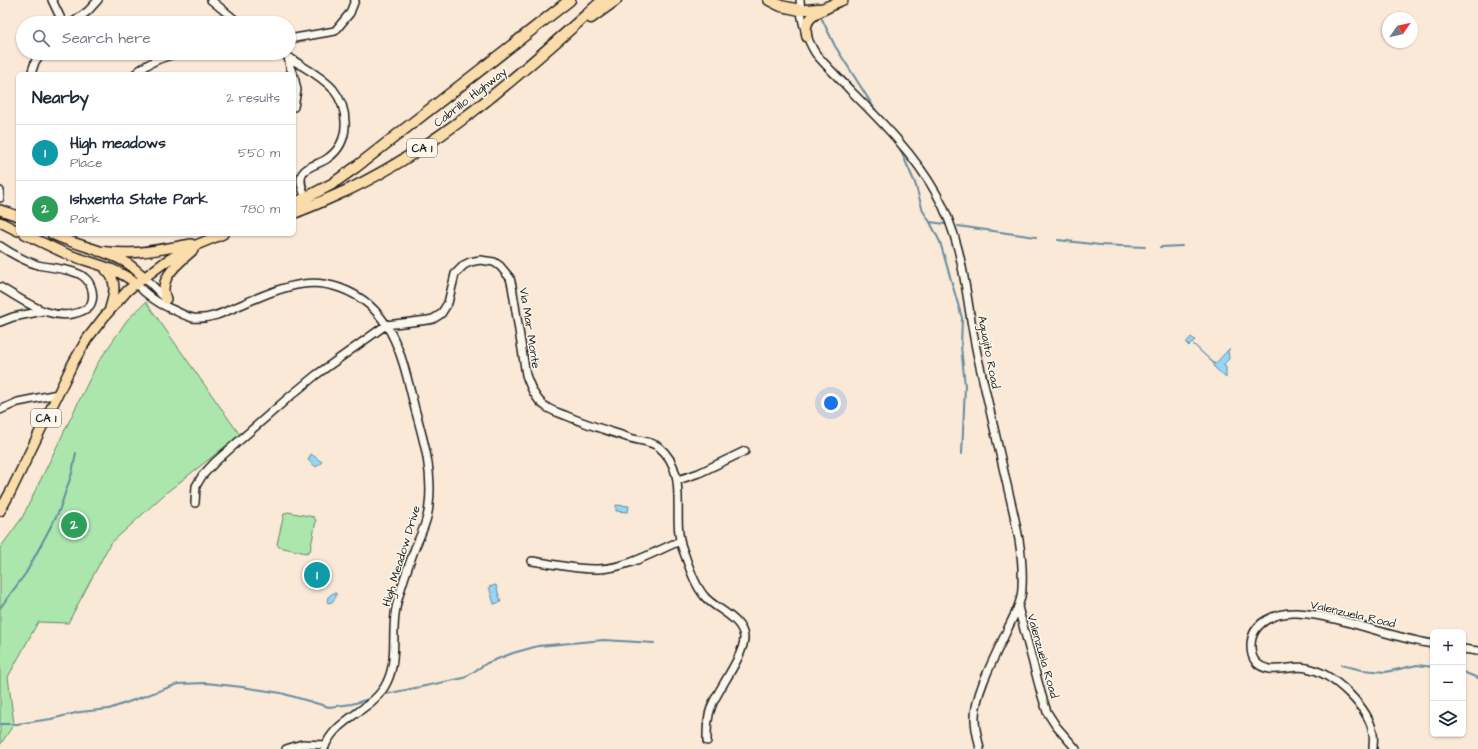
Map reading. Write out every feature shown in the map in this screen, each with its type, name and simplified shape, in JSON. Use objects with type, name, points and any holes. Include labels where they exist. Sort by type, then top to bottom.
[{"type":"highway","name":"Cabrillo Highway","points":[[296,203],[332,184],[356,167],[570,0]]},
{"type":"highway","name":"Cabrillo Highway","points":[[296,211],[356,186],[419,150],[477,110],[603,0]]},
{"type":"highway","points":[[567,32],[588,20],[616,0]]},
{"type":"highway","points":[[769,0],[781,6],[800,5]]},
{"type":"main road","points":[[807,37],[806,27],[810,18],[843,0]]},
{"type":"main road","points":[[800,5],[817,9],[833,5]]},
{"type":"main road","points":[[0,210],[16,216]]},
{"type":"main road","points":[[0,222],[16,230]]},
{"type":"main road","points":[[29,236],[68,255],[96,264],[126,277],[136,284]]},
{"type":"main road","points":[[57,236],[126,262],[144,277]]},
{"type":"main road","points":[[98,251],[138,253],[207,238]]},
{"type":"main road","points":[[166,299],[164,287],[168,276],[176,266],[207,238]]},
{"type":"main road","name":"CA 1","points":[[0,511],[79,351],[108,311],[144,277],[171,258],[207,238]]},
{"type":"main road","points":[[96,264],[108,272],[113,280],[113,294],[108,311]]},
{"type":"street","points":[[52,0],[60,16]]},
{"type":"street","points":[[81,16],[98,0]]},
{"type":"street","points":[[211,0],[230,16]]},
{"type":"street","points":[[296,38],[335,31],[350,13],[355,0]]},
{"type":"street","name":"Aguajito Road","points":[[800,5],[801,19],[807,37],[816,54],[876,116],[918,165],[935,191],[950,219],[957,243],[963,269],[975,345],[1022,555],[1022,590],[1018,607],[978,696],[975,718],[980,749]]},
{"type":"street","points":[[32,72],[36,60]]},
{"type":"street","points":[[137,72],[155,60]]},
{"type":"street","points":[[288,60],[292,72]]},
{"type":"street","points":[[294,60],[317,74],[329,85],[343,107],[344,116],[343,138],[337,150],[327,159],[308,168],[303,173],[302,184],[306,198]]},
{"type":"street","points":[[0,192],[0,198]]},
{"type":"street","points":[[0,205],[16,216]]},
{"type":"street","points":[[0,246],[29,261],[84,276],[92,288],[93,299],[87,309],[77,313],[65,315],[53,314],[43,311],[0,287]]},
{"type":"street","name":"Via Mar Monte","points":[[195,503],[196,486],[198,480],[215,462],[316,375],[386,325],[428,320],[437,317],[445,310],[455,274],[459,269],[475,260],[489,260],[494,262],[506,271],[512,286],[526,375],[539,400],[555,412],[587,424],[653,444],[664,452],[674,470],[678,480],[678,534],[700,589],[714,606],[739,625],[744,636],[741,652],[719,689],[711,706],[708,717],[707,741]]},
{"type":"street","points":[[144,277],[166,299],[170,308]]},
{"type":"street","name":"High Meadow Drive","points":[[136,284],[151,298],[184,316],[194,318],[204,318],[225,312],[288,287],[305,284],[325,284],[347,290],[371,306],[386,325],[401,354],[425,447],[430,482],[427,519],[410,562],[396,607],[393,624],[393,662],[388,681],[375,699],[339,726],[331,735],[325,747]]},
{"type":"street","points":[[0,322],[13,316],[43,311]]},
{"type":"street","points":[[0,410],[18,402],[58,394]]},
{"type":"street","points":[[678,480],[699,473],[745,452]]},
{"type":"street","points":[[532,561],[587,569],[615,567],[629,563],[680,541]]},
{"type":"street","name":"Valenzuela Road","points":[[1018,607],[1039,686],[1048,712],[1056,726],[1076,749]]},
{"type":"street","name":"Valenzuela Road","points":[[1373,749],[1373,733],[1366,715],[1352,697],[1332,679],[1309,668],[1301,667],[1274,670],[1255,661],[1251,649],[1251,642],[1256,629],[1266,619],[1275,615],[1289,613],[1303,614],[1336,620],[1430,643]]},
{"type":"street","points":[[1466,649],[1478,651]]},
{"type":"street","points":[[286,749],[302,744],[325,747]]},
{"type":"green space","points":[[146,302],[240,435],[167,492],[110,544],[68,623],[38,622],[8,677],[14,724],[0,745],[0,548],[22,518],[97,364],[127,320]]},
{"type":"green space","points":[[288,512],[314,517],[316,521],[310,551],[306,553],[279,547],[277,544],[284,514]]},
{"type":"water","points":[[1191,337],[1195,340],[1189,346],[1186,343]]},
{"type":"water","points":[[1192,343],[1215,364],[1228,350],[1229,359],[1223,365],[1226,367],[1226,378],[1213,366],[1214,364]]},
{"type":"water","points":[[311,454],[322,462],[316,467],[308,460]]},
{"type":"water","points":[[616,505],[629,506],[628,512],[616,511]]},
{"type":"water","points":[[496,585],[501,602],[494,604],[489,587]]},
{"type":"water","points":[[333,593],[336,593],[336,597],[332,602],[328,603],[328,597]]},
{"type":"waterway","points":[[822,19],[835,46],[878,114]]},
{"type":"waterway","points":[[900,149],[915,183],[923,211],[940,242],[962,318],[961,346],[965,386],[962,454]]},
{"type":"waterway","points":[[930,222],[945,224]]},
{"type":"waterway","points":[[958,226],[1036,237]]},
{"type":"waterway","points":[[1058,240],[1100,245],[1145,247]]},
{"type":"waterway","points":[[1160,247],[1182,246]]},
{"type":"waterway","points":[[0,608],[26,573],[59,511],[72,473],[76,453]]},
{"type":"waterway","points":[[386,694],[464,678],[487,663],[513,653],[538,646],[604,640],[654,643]]},
{"type":"waterway","points":[[1341,665],[1362,670],[1386,672],[1417,665],[1430,667]]},
{"type":"waterway","points":[[1466,673],[1478,678]]},
{"type":"waterway","points":[[0,724],[17,724],[51,719],[80,712],[109,709],[178,684],[206,683],[242,687],[281,693],[329,707],[352,704],[369,699]]},
{"type":"place","name":"Ishxenta State Park","points":[[74,525]]},
{"type":"place","name":"High meadows","points":[[317,575]]}]
